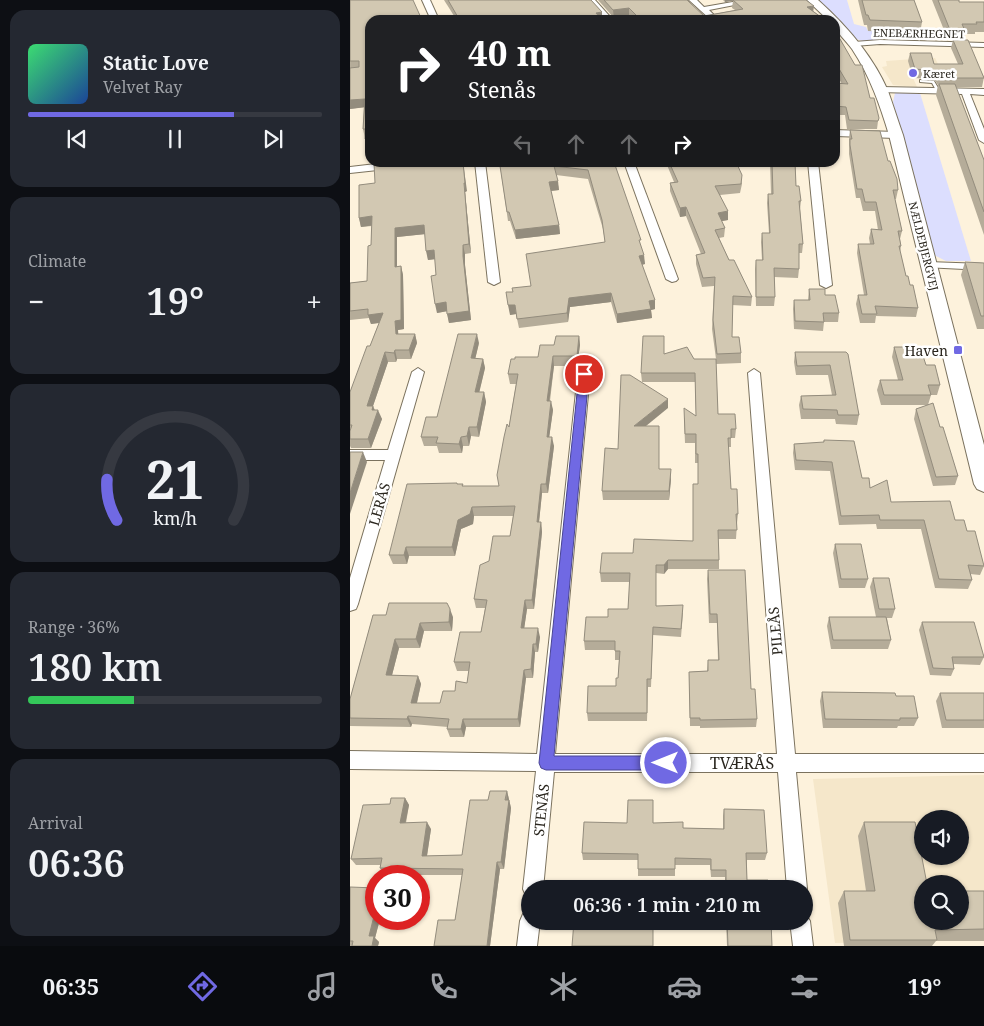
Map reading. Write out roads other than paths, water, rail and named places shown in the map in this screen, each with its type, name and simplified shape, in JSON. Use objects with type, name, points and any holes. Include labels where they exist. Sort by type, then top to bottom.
[{"type":"street","points":[[426,0],[433,15]]},
{"type":"street","points":[[591,0],[604,15]]},
{"type":"street","points":[[692,0],[710,15]]},
{"type":"street","name":"NÆLDEBJERGVEJ","points":[[812,0],[828,15]]},
{"type":"street","points":[[703,9],[758,1]]},
{"type":"street","name":"NÆLDEBJERGVEJ","points":[[840,28],[854,44],[881,90],[896,135],[984,484]]},
{"type":"street","name":"ENEBÆRHEGNET","points":[[854,44],[880,42],[984,45]]},
{"type":"street","points":[[881,90],[984,92]]},
{"type":"street","points":[[965,92],[984,140]]},
{"type":"street","points":[[840,133],[896,135]]},
{"type":"street","points":[[350,170],[378,167]]},
{"type":"street","points":[[481,167],[494,282]]},
{"type":"street","points":[[631,167],[672,279]]},
{"type":"street","points":[[814,167],[826,285]]},
{"type":"street","points":[[928,265],[984,266]]},
{"type":"street","name":"LERÅS","points":[[350,604],[358,552],[393,456],[418,372]]},
{"type":"street","name":"PILEÅS","points":[[754,373],[796,880]]},
{"type":"street","name":"STENÅS","points":[[534,880],[584,374]]},
{"type":"street","points":[[350,455],[393,456]]},
{"type":"street","name":"TVÆRÅS","points":[[350,760],[546,763],[984,764]]},
{"type":"street","points":[[527,946],[529,930]]},
{"type":"street","points":[[801,930],[803,946]]},
{"type":"lane","points":[[920,82],[933,82],[938,91]]},
{"type":"place","name":"Kæret","points":[[913,73]]},
{"type":"place","name":"Haven","points":[[958,350]]}]
